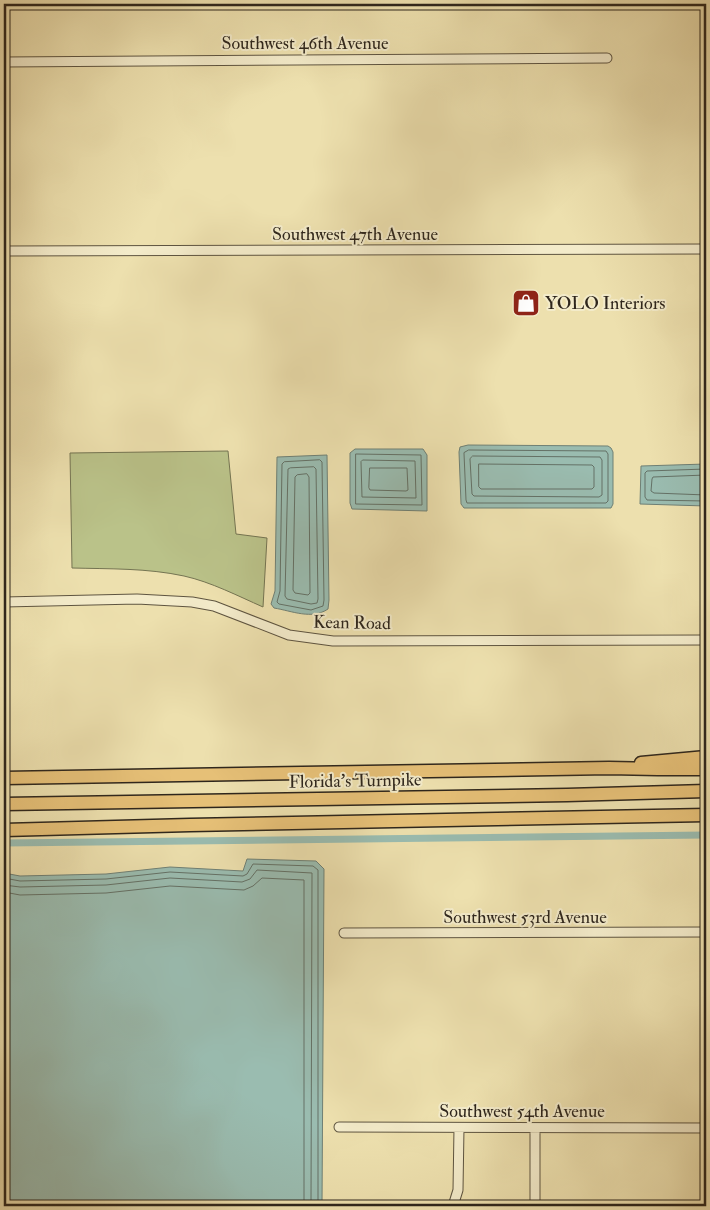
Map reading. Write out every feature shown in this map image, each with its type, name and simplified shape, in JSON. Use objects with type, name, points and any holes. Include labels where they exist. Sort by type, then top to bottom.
[{"type":"highway","points":[[609,768],[653,761],[706,758]]},
{"type":"highway","name":"Florida's Turnpike","points":[[4,778],[609,768],[706,769]]},
{"type":"highway","name":"Florida's Turnpike","points":[[4,804],[706,791]]},
{"type":"highway","points":[[4,830],[190,824],[706,815]]},
{"type":"street","name":"Southwest 46th Avenue","points":[[4,62],[607,58]]},
{"type":"street","name":"Southwest 47th Avenue","points":[[4,251],[706,249]]},
{"type":"street","name":"Kean Road","points":[[4,602],[137,599],[192,602],[214,606],[289,635],[333,641],[706,640]]},
{"type":"street","name":"Southwest 53rd Avenue","points":[[344,933],[706,932]]},
{"type":"street","name":"Southwest 54th Avenue","points":[[339,1127],[706,1128]]},
{"type":"street","points":[[453,1206],[458,1190],[459,1128]]},
{"type":"street","points":[[535,1128],[535,1206]]},
{"type":"green space","points":[[228,451],[236,534],[267,538],[263,607],[214,586],[170,573],[142,570],[72,568],[70,453]]},
{"type":"water","points":[[468,445],[608,446],[613,452],[613,504],[611,508],[464,508],[461,504],[459,452],[460,447]]},
{"type":"water","points":[[355,449],[423,449],[427,455],[427,511],[352,509],[350,503],[350,453]]},
{"type":"water","points":[[327,455],[328,609],[315,614],[309,614],[274,608],[271,604],[275,591],[277,457]]},
{"type":"water","points":[[706,464],[706,506],[640,504],[641,466]]},
{"type":"water","points":[[247,859],[316,861],[324,869],[322,1206],[4,1206],[4,873],[20,876],[106,874],[170,867],[243,871]]},
{"type":"waterway","points":[[4,843],[706,835]]},
{"type":"place","name":"YOLO Interiors","points":[[526,303]]}]
